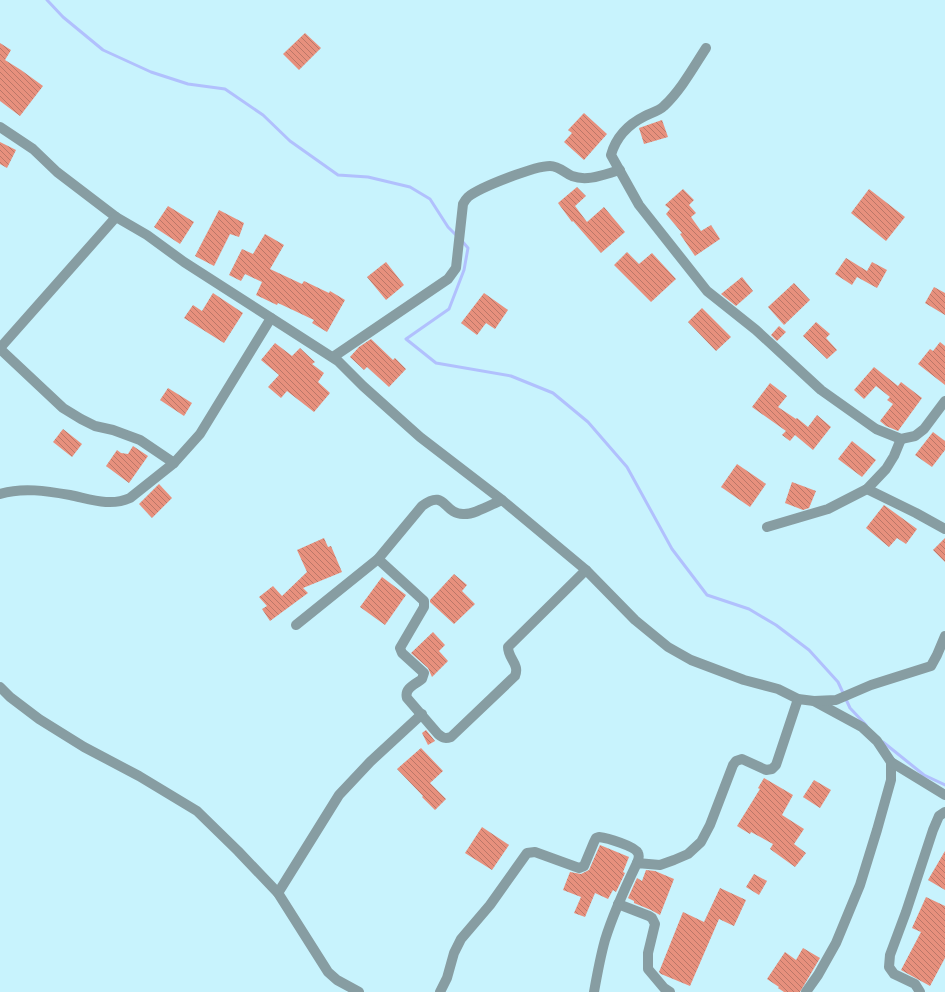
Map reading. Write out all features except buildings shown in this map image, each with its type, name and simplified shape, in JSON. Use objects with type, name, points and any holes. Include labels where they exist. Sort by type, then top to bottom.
[{"type":"street","points":[[706,48],[675,94],[663,108],[628,126],[614,145],[611,155],[639,205],[707,291],[756,330],[821,390],[876,429],[901,439],[915,436],[924,428],[945,401]]},
{"type":"street","points":[[0,127],[33,149],[57,172],[116,217],[147,235],[184,262],[333,357],[420,437],[502,500],[586,570],[635,620],[668,647],[691,660],[744,680],[778,689],[798,699],[814,701],[836,700],[871,685],[931,666],[945,636]]},
{"type":"street","points":[[333,357],[448,280],[456,268],[463,204],[467,198],[493,184],[541,167],[552,166],[563,170],[572,176],[590,178],[620,170]]},
{"type":"street","points":[[116,217],[0,348],[63,408],[81,420],[140,440],[174,463]]},
{"type":"street","points":[[0,494],[13,490],[26,490],[68,494],[113,503],[121,502],[130,498],[174,463],[200,434],[271,318]]},
{"type":"street","points":[[767,527],[828,509],[867,489],[886,469],[894,456],[901,439]]},
{"type":"street","points":[[867,489],[945,529]]},
{"type":"street","points":[[296,624],[378,559],[422,506],[431,499],[439,499],[454,512],[461,514],[468,514],[502,500]]},
{"type":"street","points":[[378,559],[424,601],[424,607],[400,648],[402,653],[424,673],[422,679],[408,690],[406,694],[407,698],[442,738],[446,739],[451,737],[514,676],[516,673],[516,666],[509,653],[508,647],[586,570]]},
{"type":"street","points":[[0,687],[10,697],[39,719],[84,747],[139,776],[197,811],[278,893],[328,972],[337,980],[359,992]]},
{"type":"street","points":[[637,863],[660,865],[688,854],[701,842],[710,825],[733,765],[736,761],[742,759],[766,770],[772,769],[776,765],[798,699]]},
{"type":"street","points":[[814,701],[862,727],[878,741],[891,762],[945,795]]},
{"type":"street","points":[[278,893],[339,795],[370,762],[422,714]]},
{"type":"street","points":[[806,992],[818,975],[836,943],[860,885],[891,780],[891,762]]},
{"type":"street","points":[[920,992],[915,984],[894,974],[889,967],[890,955],[933,830],[939,816],[945,812]]},
{"type":"street","points":[[440,992],[447,978],[454,953],[461,939],[490,905],[527,853],[535,852],[579,868],[584,866],[596,838],[599,837],[633,848],[639,856],[618,904],[605,939],[594,992]]},
{"type":"street","points":[[618,904],[649,916],[655,924],[648,953],[648,969],[664,988],[670,992]]},
{"type":"waterway","points":[[47,0],[63,17],[103,50],[151,72],[188,84],[225,89],[263,115],[290,141],[338,175],[368,177],[410,187],[430,199],[448,227],[457,236]]},
{"type":"waterway","points":[[462,241],[468,248],[464,270],[449,309],[406,339],[436,363],[511,376],[553,393],[588,422],[627,467],[672,549],[707,595],[749,609],[776,625],[809,650],[838,682],[850,708],[866,725]]},
{"type":"waterway","points":[[883,742],[924,775],[945,785]]}]
